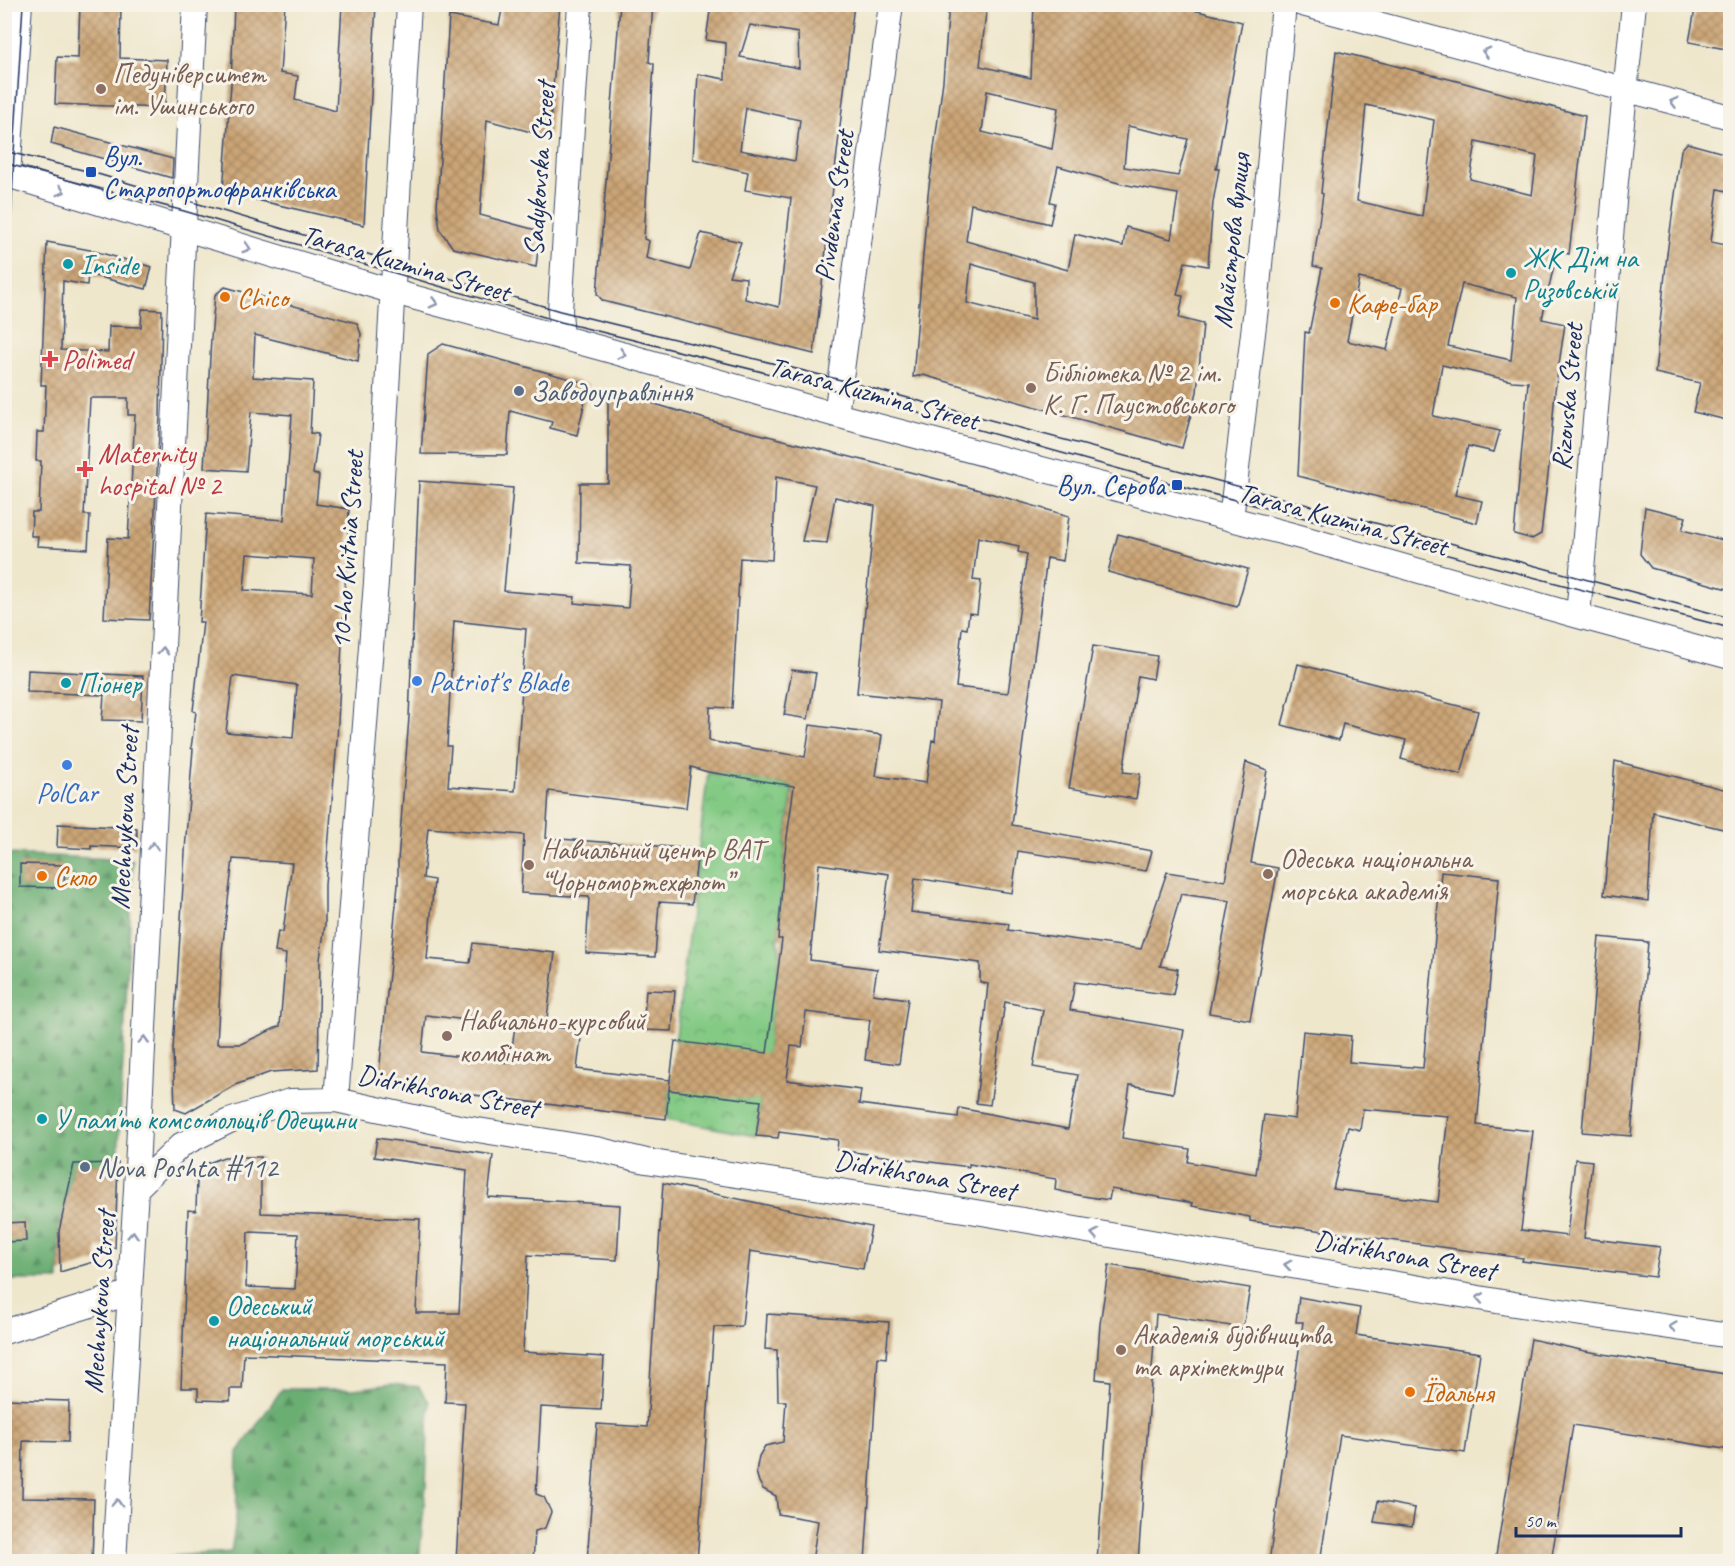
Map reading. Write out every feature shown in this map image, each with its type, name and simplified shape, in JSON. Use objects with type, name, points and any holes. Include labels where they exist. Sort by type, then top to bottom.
[{"type":"main road","points":[[4,175],[16,4]]},
{"type":"street","name":"Mechnykova Street","points":[[114,1562],[136,1189],[195,4]]},
{"type":"street","name":"10-ho Kvitnia Street","points":[[336,1100],[376,582],[409,4]]},
{"type":"street","name":"Sadykovska Street","points":[[562,338],[561,300],[580,4]]},
{"type":"street","name":"Pivdenna Street","points":[[836,415],[891,4]]},
{"type":"street","name":"Майстрова вулиця","points":[[1231,519],[1256,308],[1284,4]]},
{"type":"street","points":[[1302,4],[1731,117]]},
{"type":"street","name":"Rizovska Street","points":[[1578,616],[1634,4]]},
{"type":"street","name":"Tarasa Kuzmina Street","points":[[4,175],[394,292],[836,415],[1300,537],[1731,657]]},
{"type":"street","name":"Didrikhsona Street","points":[[136,1189],[181,1145],[229,1122],[290,1101],[336,1100],[459,1127],[596,1149],[646,1161],[960,1210],[1514,1304],[1731,1336]]},
{"type":"street","points":[[4,1332],[129,1293]]},
{"type":"green space","points":[[708,772],[793,786],[784,859],[778,939],[780,956],[756,1136],[666,1119]]},
{"type":"green space","points":[[7,854],[133,860],[118,1163],[74,1165],[59,1231],[59,1280],[5,1280],[4,909]]},
{"type":"green space","points":[[392,1384],[419,1387],[429,1402],[426,1486],[419,1561],[163,1561],[168,1556],[231,1552],[236,1520],[238,1452],[282,1389],[354,1389]]},
{"type":"building","points":[[80,4],[121,4],[120,58],[167,60],[165,108],[55,104],[57,57],[78,58]]},
{"type":"building","points":[[234,4],[285,4],[280,73],[298,76],[295,100],[336,111],[342,4],[376,4],[364,225],[223,192]]},
{"type":"building","points":[[503,4],[560,4],[549,137],[487,120],[480,215],[540,231],[536,267],[453,248],[440,230],[437,207],[449,16],[499,25]]},
{"type":"building","points":[[620,4],[653,4],[649,62],[654,64],[644,239],[649,241],[646,258],[690,270],[701,233],[741,242],[729,276],[746,278],[745,299],[779,307],[791,198],[745,190],[748,172],[693,159],[698,74],[725,79],[726,43],[706,40],[711,4],[854,4],[814,354],[603,301],[597,294]],"holes":[[[750,25],[798,33],[799,68],[740,57]],[[746,108],[800,120],[795,161],[740,150]]]},
{"type":"building","points":[[949,4],[987,4],[980,66],[1031,78],[1034,4],[1169,4],[1242,22],[1216,169],[1219,169],[1213,202],[1208,266],[1185,262],[1177,295],[1183,296],[1179,318],[1203,324],[1197,392],[1182,448],[923,375],[913,377],[928,194],[943,81]],"holes":[[[987,91],[1058,108],[1052,149],[982,132]],[[1128,126],[1188,139],[1178,176],[1124,167]],[[1058,166],[1122,184],[1178,194],[1171,239],[1126,227],[1123,246],[1075,234],[1068,270],[966,241],[971,204],[1050,224],[1055,203],[1050,202]],[[971,264],[1034,282],[1034,320],[967,303]]]},
{"type":"building","points":[[1696,4],[1731,4],[1731,50],[1689,42]]},
{"type":"building","points":[[1336,51],[1585,116],[1569,254],[1557,251],[1542,319],[1565,324],[1555,391],[1541,534],[1532,539],[1514,534],[1528,382],[1512,381],[1442,365],[1433,416],[1500,431],[1494,452],[1468,446],[1455,495],[1482,501],[1477,523],[1298,476],[1305,332],[1309,333],[1322,268],[1313,266],[1323,194],[1321,193]],"holes":[[[1366,105],[1434,120],[1422,216],[1357,201]],[[1476,142],[1537,156],[1532,195],[1470,179]],[[1359,278],[1402,288],[1387,350],[1347,341]],[[1462,284],[1517,297],[1511,360],[1448,346]]]},
{"type":"building","points":[[54,127],[173,159],[172,178],[51,144]]},
{"type":"building","points":[[1687,143],[1731,155],[1731,192],[1718,189],[1711,242],[1731,246],[1731,421],[1693,412],[1700,383],[1655,373],[1667,254],[1681,150]]},
{"type":"building","points":[[47,242],[90,250],[152,267],[146,289],[88,274],[87,285],[63,281],[61,350],[108,352],[109,326],[141,327],[142,309],[162,310],[160,416],[149,620],[104,618],[108,538],[128,539],[135,415],[128,415],[128,398],[90,398],[84,515],[90,515],[88,549],[37,546],[38,536],[31,536],[32,512],[39,512],[41,461],[36,461],[37,432],[44,432],[46,385],[41,385]]},
{"type":"building","points":[[225,287],[357,323],[361,334],[358,361],[255,335],[253,377],[313,381],[310,433],[318,434],[313,474],[319,475],[316,504],[349,509],[337,741],[325,885],[325,925],[320,959],[318,1069],[271,1072],[235,1085],[186,1113],[175,1109],[173,1050],[193,749],[191,748],[196,712],[193,711],[203,622],[199,622],[206,514],[284,520],[292,415],[251,412],[246,471],[204,468],[215,295]],"holes":[[[247,554],[314,559],[312,594],[244,590]],[[233,676],[297,685],[293,738],[226,732]],[[233,859],[292,863],[283,932],[278,931],[275,952],[286,954],[280,1026],[241,1044],[217,1044],[222,951]]]},
{"type":"building","name":"Заводоуправління","points":[[443,344],[589,384],[577,435],[550,428],[552,422],[510,411],[507,455],[421,454],[428,354]]},
{"type":"building","points":[[608,390],[732,427],[965,486],[1069,516],[1063,561],[1047,558],[1012,825],[1152,851],[1146,871],[1018,851],[1012,893],[915,878],[911,912],[1009,924],[1008,930],[1141,949],[1167,872],[1225,881],[1246,762],[1267,770],[1251,863],[1278,868],[1250,1020],[1209,1013],[1230,901],[1181,894],[1160,966],[1178,969],[1173,995],[1075,982],[1070,1010],[1184,1030],[1173,1093],[1130,1085],[1122,1138],[1190,1149],[1188,1162],[1256,1174],[1264,1115],[1295,1119],[1303,1031],[1351,1036],[1349,1062],[1423,1068],[1441,872],[1499,878],[1477,1125],[1533,1131],[1521,1230],[1567,1236],[1575,1159],[1592,1161],[1584,1238],[1660,1247],[1655,1277],[1522,1261],[1523,1258],[1250,1221],[1250,1217],[1192,1206],[1193,1203],[1111,1189],[1109,1200],[1083,1196],[1055,1190],[1056,1179],[969,1164],[969,1167],[837,1150],[838,1140],[779,1132],[778,1138],[756,1136],[761,1101],[669,1090],[670,1080],[666,1119],[378,1083],[398,885],[409,717],[419,481],[513,488],[504,591],[575,597],[574,603],[628,608],[631,566],[579,563],[580,483],[608,483]],"holes":[[[776,477],[815,485],[802,541],[827,543],[835,497],[875,506],[857,693],[939,702],[935,741],[932,740],[926,783],[876,776],[882,735],[810,725],[805,757],[709,741],[710,707],[732,708],[740,558],[772,560]],[[978,537],[1019,546],[1018,552],[1027,554],[1008,693],[956,687],[962,628],[967,629],[969,613],[977,614],[981,581],[973,580]],[[454,621],[526,629],[515,791],[448,786],[451,746],[447,746]],[[691,767],[708,772],[794,786],[784,859],[778,939],[782,939],[767,1053],[675,1041],[670,1080],[577,1069],[582,1030],[546,1026],[555,953],[473,943],[470,963],[427,959],[434,880],[423,878],[428,828],[524,835],[521,893],[589,897],[586,953],[655,957],[659,902],[692,904],[698,849],[546,838],[549,791],[686,808]],[[819,864],[889,874],[879,950],[980,963],[980,982],[988,984],[976,1103],[990,1105],[1005,1002],[1043,1010],[1033,1067],[1078,1075],[1068,1129],[959,1108],[958,1117],[859,1104],[861,1090],[787,1080],[791,1046],[802,1047],[806,1012],[870,1020],[865,1060],[899,1064],[908,999],[873,994],[877,969],[810,960]],[[426,1015],[515,1026],[510,1063],[422,1052]],[[1363,1109],[1448,1116],[1438,1202],[1333,1189],[1348,1127],[1360,1130]]]},
{"type":"building","points":[[1645,507],[1686,517],[1682,530],[1731,542],[1731,590],[1651,568],[1640,554]]},
{"type":"building","points":[[1118,534],[1248,569],[1237,607],[1108,572]]},
{"type":"building","points":[[1093,646],[1157,656],[1153,679],[1138,676],[1123,772],[1140,774],[1136,799],[1069,788]]},
{"type":"building","points":[[1298,664],[1478,711],[1461,775],[1401,759],[1406,740],[1343,724],[1339,740],[1282,725]]},
{"type":"building","points":[[28,670],[143,676],[141,721],[102,720],[104,695],[27,692]]},
{"type":"building","points":[[792,670],[816,673],[808,719],[784,715]]},
{"type":"building","points":[[1615,761],[1731,791],[1731,831],[1653,812],[1648,901],[1604,895]]},
{"type":"building","points":[[58,824],[137,828],[136,848],[57,847]]},
{"type":"building","name":"Скло","points":[[20,864],[65,865],[64,888],[20,887]]},
{"type":"building","points":[[1599,937],[1648,942],[1631,1136],[1582,1132]]},
{"type":"building","points":[[646,990],[675,991],[672,1031],[643,1030]]},
{"type":"building","points":[[377,1138],[493,1155],[488,1197],[620,1205],[617,1260],[528,1255],[523,1352],[604,1357],[601,1410],[541,1407],[536,1494],[544,1497],[551,1512],[545,1528],[535,1531],[533,1562],[456,1562],[465,1403],[445,1402],[447,1362],[244,1354],[242,1389],[230,1389],[230,1401],[198,1400],[198,1388],[181,1388],[188,1210],[196,1211],[197,1180],[190,1170],[224,1157],[261,1157],[261,1213],[420,1219],[416,1313],[459,1313],[467,1170],[374,1157]],"holes":[[[248,1232],[298,1234],[295,1289],[246,1287]]]},
{"type":"building","points":[[118,1163],[115,1248],[97,1247],[97,1261],[60,1272],[59,1231],[74,1164]]},
{"type":"building","points":[[663,1183],[871,1227],[863,1269],[750,1251],[742,1326],[714,1327],[697,1562],[587,1562],[597,1424],[647,1427]]},
{"type":"building","points":[[25,1222],[26,1241],[4,1242],[4,1223]]},
{"type":"building","points":[[1109,1265],[1250,1288],[1243,1328],[1156,1314],[1138,1562],[1097,1562],[1110,1381],[1096,1379],[1100,1324]]},
{"type":"building","points":[[1299,1297],[1360,1308],[1356,1335],[1480,1353],[1465,1453],[1340,1435],[1320,1562],[1269,1562],[1303,1322],[1296,1322]]},
{"type":"building","points":[[767,1314],[889,1322],[886,1358],[878,1357],[865,1562],[812,1562],[818,1521],[778,1514],[776,1496],[763,1489],[759,1482],[756,1472],[759,1456],[765,1446],[783,1442],[786,1401],[778,1401],[777,1350],[765,1349]]},
{"type":"building","points":[[1531,1339],[1585,1351],[1731,1375],[1731,1450],[1573,1425],[1551,1562],[1495,1562]]},
{"type":"building","points":[[4,1399],[69,1401],[68,1442],[23,1441],[22,1498],[94,1499],[92,1562],[4,1562]]},
{"type":"building","points":[[1378,1501],[1415,1508],[1412,1527],[1374,1522]]},
{"type":"tram line","points":[[4,37],[7,4]]},
{"type":"tram line","points":[[4,391],[23,4]]},
{"type":"tram line","points":[[4,151],[91,172],[560,311],[841,380],[1730,618]]},
{"type":"tram line","points":[[4,163],[184,211],[561,322],[839,391],[1177,485],[1730,628]]},
{"type":"place","name":"Педуніверситет ім. Ушинського","points":[[101,89]]},
{"type":"place","name":"Вул. Старопортофранківська","points":[[91,172]]},
{"type":"place","name":"Inside","points":[[68,264]]},
{"type":"place","name":"ЖК Дім на Ризовській","points":[[1511,273]]},
{"type":"place","name":"Chico","points":[[225,297]]},
{"type":"place","name":"Кафе-бар","points":[[1335,303]]},
{"type":"place","name":"Polimed","points":[[50,359]]},
{"type":"place","name":"Бібліотека № 2 ім. К. Г. Паустовського","points":[[1031,388]]},
{"type":"place","name":"Заводоуправління","points":[[519,391]]},
{"type":"place","name":"Maternity hospital № 2","points":[[85,469]]},
{"type":"place","name":"Вул. Сєрова","points":[[1177,485]]},
{"type":"place","name":"Patriot's Blade","points":[[417,681]]},
{"type":"place","name":"Піонер","points":[[66,683]]},
{"type":"place","name":"PolCar","points":[[67,765]]},
{"type":"place","name":"Навчальний центр ВАТ “Чорномортехфлот”","points":[[529,865]]},
{"type":"place","name":"Одеська національна морська академія","points":[[1268,874]]},
{"type":"place","name":"Скло","points":[[42,876]]},
{"type":"place","name":"Навчально-курсовий комбінат","points":[[447,1036]]},
{"type":"place","name":"У пам'ть комсомольців Одещини","points":[[42,1119]]},
{"type":"place","name":"Nova Poshta #112","points":[[85,1167]]},
{"type":"place","name":"Одеський національний морський","points":[[214,1321]]},
{"type":"place","name":"Академія будівництва та архітектури","points":[[1121,1350]]},
{"type":"place","name":"Їдальня","points":[[1410,1392]]}]
